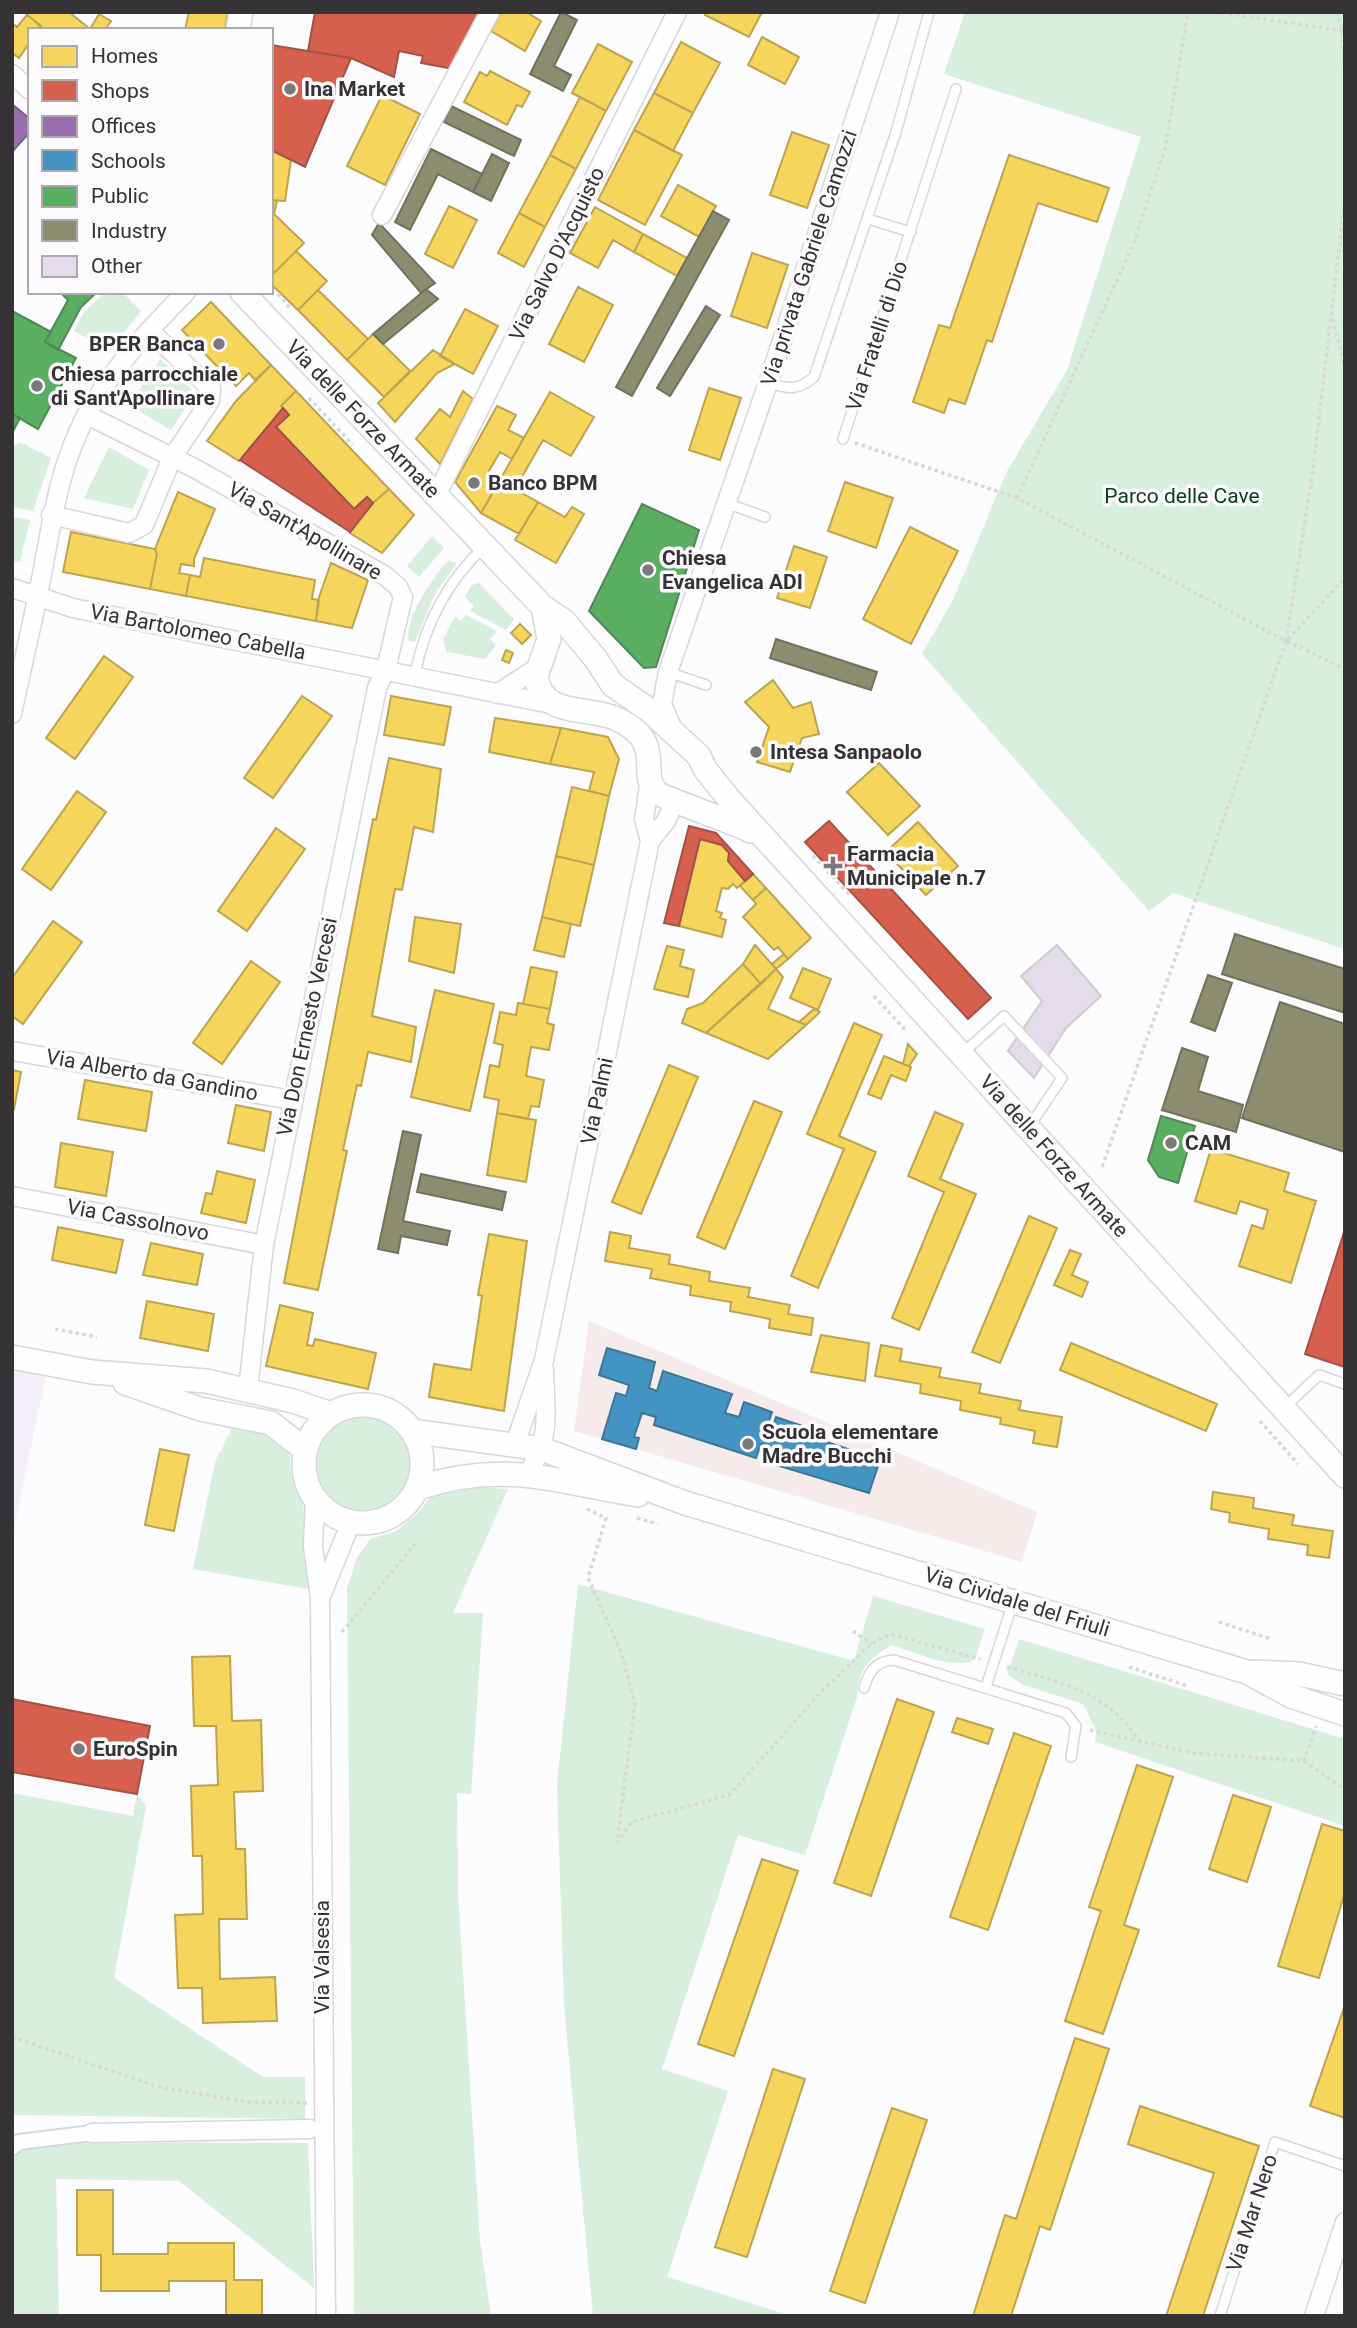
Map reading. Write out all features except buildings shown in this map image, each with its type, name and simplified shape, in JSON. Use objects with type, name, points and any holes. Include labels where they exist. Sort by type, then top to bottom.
[{"type":"street","points":[[382,215],[490,12]]},
{"type":"street","name":"Via Salvo D'Acquisto","points":[[436,496],[677,12]]},
{"type":"street","name":"Via privata Gabriele Camozzi","points":[[726,503],[890,12]]},
{"type":"street","points":[[12,74],[28,88]]},
{"type":"street","points":[[12,715],[51,515],[71,448],[87,415],[149,330],[184,294]]},
{"type":"street","name":"Via delle Forze Armate","points":[[244,294],[543,607],[556,612],[610,682],[675,735],[699,760],[763,836],[1345,1476]]},
{"type":"street","points":[[51,515],[129,533],[144,525],[172,458],[210,401],[211,388],[149,330]]},
{"type":"street","name":"Via Sant'Apollinare","points":[[87,415],[172,458],[395,583],[401,590],[402,601],[386,669]]},
{"type":"street","points":[[675,735],[662,704],[662,692],[726,503]]},
{"type":"street","name":"Via Bartolomeo Cabella","points":[[12,588],[73,608],[386,669]]},
{"type":"street","points":[[497,694],[539,664],[559,645],[575,645],[594,658],[601,681],[595,695],[582,705],[559,706],[537,684],[539,664],[549,639],[543,607]]},
{"type":"street","name":"Via delle Forze Armate","points":[[386,669],[603,715],[627,725],[648,748],[650,773],[661,797],[763,836]]},
{"type":"street","name":"Via Don Ernesto Vercesi","points":[[248,1390],[264,1245],[377,688],[386,669]]},
{"type":"street","points":[[627,694],[651,697],[662,692]]},
{"type":"street","points":[[650,773],[657,755],[668,748],[681,746],[699,760],[701,790],[679,802]]},
{"type":"street","name":"Via Palmi","points":[[515,1444],[544,1360],[650,841],[644,819],[650,773]]},
{"type":"street","name":"Via Palmi","points":[[650,841],[679,802]]},
{"type":"street","name":"Via Alberto da Gandino","points":[[12,1051],[292,1100]]},
{"type":"street","name":"Via Cassolnovo","points":[[12,1196],[264,1245]]},
{"type":"street","points":[[12,1357],[92,1372],[206,1381],[331,1414]]},
{"type":"street","name":"Via Palmi","points":[[528,1474],[542,1449],[547,1426],[544,1360]]},
{"type":"street","points":[[92,1372],[200,1409],[271,1423],[305,1450]]},
{"type":"street","points":[[373,1405],[394,1413],[412,1431],[422,1455],[418,1488],[394,1515],[373,1523],[351,1522],[330,1514],[314,1499],[304,1471],[305,1450],[314,1429],[331,1414],[351,1406],[373,1405]]},
{"type":"street","name":"Via Cividale del Friuli","points":[[412,1431],[542,1449],[685,1503],[1247,1672],[1291,1696],[1345,1714]]},
{"type":"street","name":"Via Cividale del Friuli","points":[[418,1488],[461,1475],[528,1474],[563,1483],[685,1503]]},
{"type":"street","name":"Via Valsesia","points":[[314,1499],[313,1546],[320,1599],[326,2316]]},
{"type":"street","name":"Via Valsesia","points":[[320,1599],[351,1522]]},
{"type":"street","points":[[1247,1672],[1299,1674],[1345,1684]]},
{"type":"street","points":[[12,2148],[19,2142],[92,2133],[310,2129]]},
{"type":"street","points":[[1314,2316],[1345,2222]]},
{"type":"lane","points":[[768,383],[790,390],[805,386],[814,377],[896,132],[929,12]]},
{"type":"lane","name":"Via Fratelli di Dio","points":[[843,439],[957,89]]},
{"type":"lane","name":"Via Fratelli di Dio","points":[[868,219],[911,232]]},
{"type":"lane","points":[[726,503],[765,517]]},
{"type":"lane","points":[[415,674],[427,633],[445,593],[465,565],[485,546]]},
{"type":"lane","points":[[667,672],[706,685]]},
{"type":"lane","points":[[961,1055],[1004,1016],[1062,1079],[1028,1128]]},
{"type":"lane","points":[[1283,1409],[1319,1375],[1345,1384]]},
{"type":"lane","points":[[986,1688],[1013,1600]]},
{"type":"lane","points":[[864,1688],[868,1675],[883,1661],[894,1660],[1066,1713],[1076,1726],[1071,1756]]},
{"type":"lane","name":"Via Mar Nero","points":[[1220,2316],[1275,2142],[1345,2166]]},
{"type":"path","points":[[1017,498],[1133,245],[1165,149],[1188,12]]},
{"type":"path","points":[[1215,12],[1344,30]]},
{"type":"path","points":[[1336,12],[1344,30],[1345,80]]},
{"type":"path","points":[[1286,641],[1312,477],[1345,199]]},
{"type":"path","points":[[1332,316],[1345,368]]},
{"type":"path","points":[[309,398],[354,445]]},
{"type":"path","points":[[843,439],[1017,498],[1286,641],[1345,668]]},
{"type":"path","points":[[1286,641],[1345,578]]},
{"type":"path","name":"Via delle Forze Armate","points":[[1101,1170],[1286,641]]},
{"type":"path","points":[[813,856],[851,896]]},
{"type":"path","points":[[874,996],[907,1032]]},
{"type":"path","points":[[55,1329],[97,1337]]},
{"type":"path","points":[[1260,1421],[1298,1464]]},
{"type":"path","points":[[563,1483],[578,1504],[606,1518],[588,1578],[621,1652],[635,1704],[617,1843],[631,1822],[729,1795],[821,1691],[871,1644],[890,1634],[903,1635],[1085,1690],[1111,1707],[1129,1725],[1139,1741]]},
{"type":"path","points":[[342,1632],[415,1544]]},
{"type":"path","points":[[1219,1622],[1271,1639]]},
{"type":"path","points":[[853,1631],[871,1644],[883,1661]]},
{"type":"path","points":[[1129,1667],[1188,1686]]},
{"type":"path","points":[[1304,1761],[1317,1724]]},
{"type":"path","points":[[1076,1726],[1192,1754],[1304,1761],[1345,1790]]},
{"type":"path","points":[[12,2045],[15,2038],[159,2087],[249,2102],[310,2103]]},
{"type":"shaded area","name":"Scuola elementare Madre Bucchi","points":[[589,1321],[1037,1512],[1022,1562],[574,1431]]},
{"type":"shaded area","points":[[12,1358],[48,1365],[12,1539]]},
{"type":"green space","name":"Parco delle Cave","points":[[965,12],[1345,12],[1345,949],[1173,893],[1149,911],[922,654],[954,598],[1006,473],[1067,370],[1141,137],[944,74]]},
{"type":"green space","points":[[103,294],[124,294],[141,311],[110,351],[74,331],[83,313]]},
{"type":"green space","points":[[160,359],[195,393],[171,430],[129,405]]},
{"type":"green space","points":[[20,442],[51,458],[33,511],[12,507],[12,447]]},
{"type":"green space","points":[[109,447],[149,470],[133,509],[84,498]]},
{"type":"green space","points":[[12,517],[30,520],[20,562],[12,561]]},
{"type":"green space","points":[[432,536],[444,548],[419,577],[407,566]]},
{"type":"green space","points":[[448,560],[457,563],[435,594],[415,642],[409,641],[408,632],[415,610]]},
{"type":"green space","points":[[478,582],[514,619],[506,630],[470,611],[474,606],[465,597],[471,586]]},
{"type":"green space","points":[[466,615],[497,631],[490,639],[496,645],[485,659],[447,652],[443,639],[455,616],[461,621]]},
{"type":"green space","points":[[363,1415],[382,1419],[399,1429],[409,1446],[413,1465],[409,1484],[399,1501],[382,1511],[363,1515],[344,1511],[327,1501],[317,1484],[313,1465],[317,1446],[327,1429],[344,1419]]},
{"type":"green space","points":[[233,1426],[274,1435],[289,1449],[291,1473],[303,1504],[308,1589],[193,1569],[215,1462]]},
{"type":"green space","points":[[456,1486],[508,1489],[453,1613],[483,1613],[471,1794],[457,1793],[458,1894],[480,2241],[491,2316],[354,2316],[347,1588],[357,1558],[370,1539],[396,1531],[415,1516],[432,1495]]},
{"type":"green space","points":[[578,1584],[854,1661],[873,1596],[985,1629],[975,1659],[967,1662],[946,1662],[891,1645],[866,1666],[805,1855],[738,1835],[662,2069],[728,2091],[667,2277],[792,2316],[593,2316],[564,2005],[557,1785]]},
{"type":"green space","points":[[1019,1639],[1345,1739],[1345,1826],[1095,1742],[1096,1731],[1083,1704],[1023,1685],[1007,1674]]},
{"type":"green space","points":[[12,1793],[133,1816],[137,1794],[146,1806],[114,1978],[263,2077],[305,2077],[305,2119],[12,2115]]},
{"type":"green space","points":[[12,2142],[308,2143],[314,2288],[179,2181],[56,2179],[59,2316],[12,2316]]},
{"type":"place","name":"Ina Market","points":[[290,89]]},
{"type":"place","name":"BPER Banca","points":[[219,344]]},
{"type":"place","name":"Chiesa parrocchiale di Sant'Apollinare","points":[[37,386]]},
{"type":"place","name":"Banco BPM","points":[[474,483]]},
{"type":"place","name":"Chiesa Evangelica ADI","points":[[648,570]]},
{"type":"place","name":"Intesa Sanpaolo","points":[[756,752]]},
{"type":"place","name":"Farmacia Municipale n.7","points":[[833,866]]},
{"type":"place","name":"CAM","points":[[1171,1143]]},
{"type":"place","name":"Scuola elementare Madre Bucchi","points":[[748,1444]]},
{"type":"place","name":"EuroSpin","points":[[79,1749]]}]
